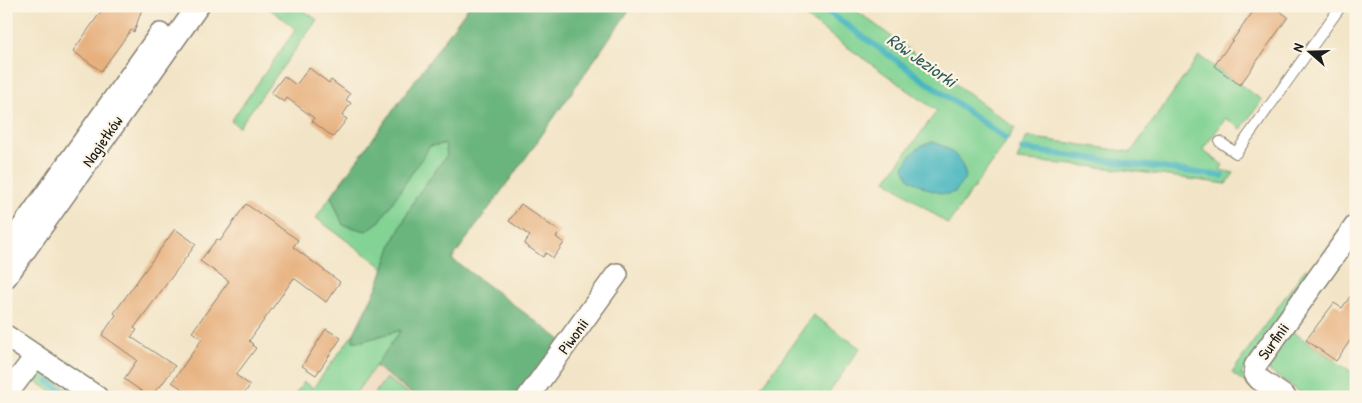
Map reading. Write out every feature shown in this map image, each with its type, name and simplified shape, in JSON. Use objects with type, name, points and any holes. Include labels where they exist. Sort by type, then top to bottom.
[{"type":"street","name":"Nagietków","points":[[6,250],[180,6]]},
{"type":"street","name":"Nagietków","points":[[6,277],[198,6]]},
{"type":"street","name":"Surfinii","points":[[1285,397],[1259,379],[1255,374],[1255,366],[1356,225]]},
{"type":"street","name":"Piwonii","points":[[528,397],[617,274]]},
{"type":"street","points":[[6,336],[96,397]]},
{"type":"street","points":[[6,395],[36,356]]},
{"type":"lane","points":[[1220,142],[1236,153],[1341,6]]},
{"type":"shaded area","points":[[375,366],[417,397],[353,397]]},
{"type":"green space","points":[[266,6],[298,6],[317,20],[239,127],[231,121],[296,29]]},
{"type":"green space","points":[[469,6],[632,6],[452,259],[561,340],[520,397],[417,397],[375,366],[401,330],[363,341],[353,341],[354,333],[378,285],[392,244],[416,197],[447,155],[445,144],[430,146],[380,221],[366,231],[343,225],[331,196]]},
{"type":"green space","points":[[790,6],[850,6],[1015,128],[948,224],[886,180],[937,111]]},
{"type":"green space","points":[[1199,56],[1262,100],[1241,129],[1226,118],[1202,150],[1223,165],[1220,170],[1234,173],[1226,184],[1118,169],[1017,160],[1027,137],[1131,152]]},
{"type":"green space","points":[[445,143],[447,155],[416,197],[392,244],[384,268],[316,218],[331,196],[343,225],[417,163],[430,146]]},
{"type":"green space","points":[[1306,268],[1312,273],[1241,374],[1272,397],[1265,397],[1232,373]]},
{"type":"green space","points":[[813,315],[860,348],[826,397],[755,397]]},
{"type":"green space","points":[[401,330],[353,397],[293,397],[304,382],[313,388],[354,333],[353,341],[362,341]]},
{"type":"green space","points":[[1290,330],[1356,375],[1356,397],[1307,397],[1265,368]]},
{"type":"green space","points":[[40,371],[79,397],[59,397],[34,380]]},
{"type":"green space","points":[[386,378],[413,397],[372,397]]},
{"type":"water","points":[[933,142],[945,147],[962,164],[966,177],[955,192],[940,193],[909,179],[904,167],[909,158],[919,148]]},
{"type":"building","points":[[105,6],[143,6],[134,32],[131,30],[101,71],[73,51]]},
{"type":"building","points":[[1257,6],[1273,6],[1288,17],[1240,85],[1214,66]]},
{"type":"building","points":[[309,68],[329,83],[331,80],[350,94],[346,100],[351,103],[342,116],[347,119],[333,137],[312,121],[314,118],[287,98],[284,102],[271,93],[284,76],[296,85]]},
{"type":"building","points":[[246,204],[298,240],[293,247],[340,282],[326,302],[294,278],[249,341],[256,348],[236,375],[250,385],[242,397],[194,397],[172,382],[202,339],[192,332],[229,281],[200,261],[217,239],[220,241]]},
{"type":"building","points":[[521,204],[560,232],[556,237],[564,243],[553,258],[546,253],[543,257],[524,244],[530,236],[509,221]]},
{"type":"building","points":[[175,229],[196,244],[134,328],[137,330],[131,337],[175,366],[160,387],[150,397],[124,379],[137,360],[102,335],[116,315],[114,313]]},
{"type":"building","points":[[1356,288],[1356,332],[1336,361],[1306,340],[1334,303],[1342,308]]},
{"type":"building","points":[[326,329],[341,338],[316,375],[302,366]]},
{"type":"waterway","name":"Rów Jeziorki","points":[[820,6],[1005,138]]},
{"type":"waterway","name":"Rów Jeziorki","points":[[1022,149],[1222,176]]},
{"type":"waterway","points":[[49,382],[70,397]]}]
